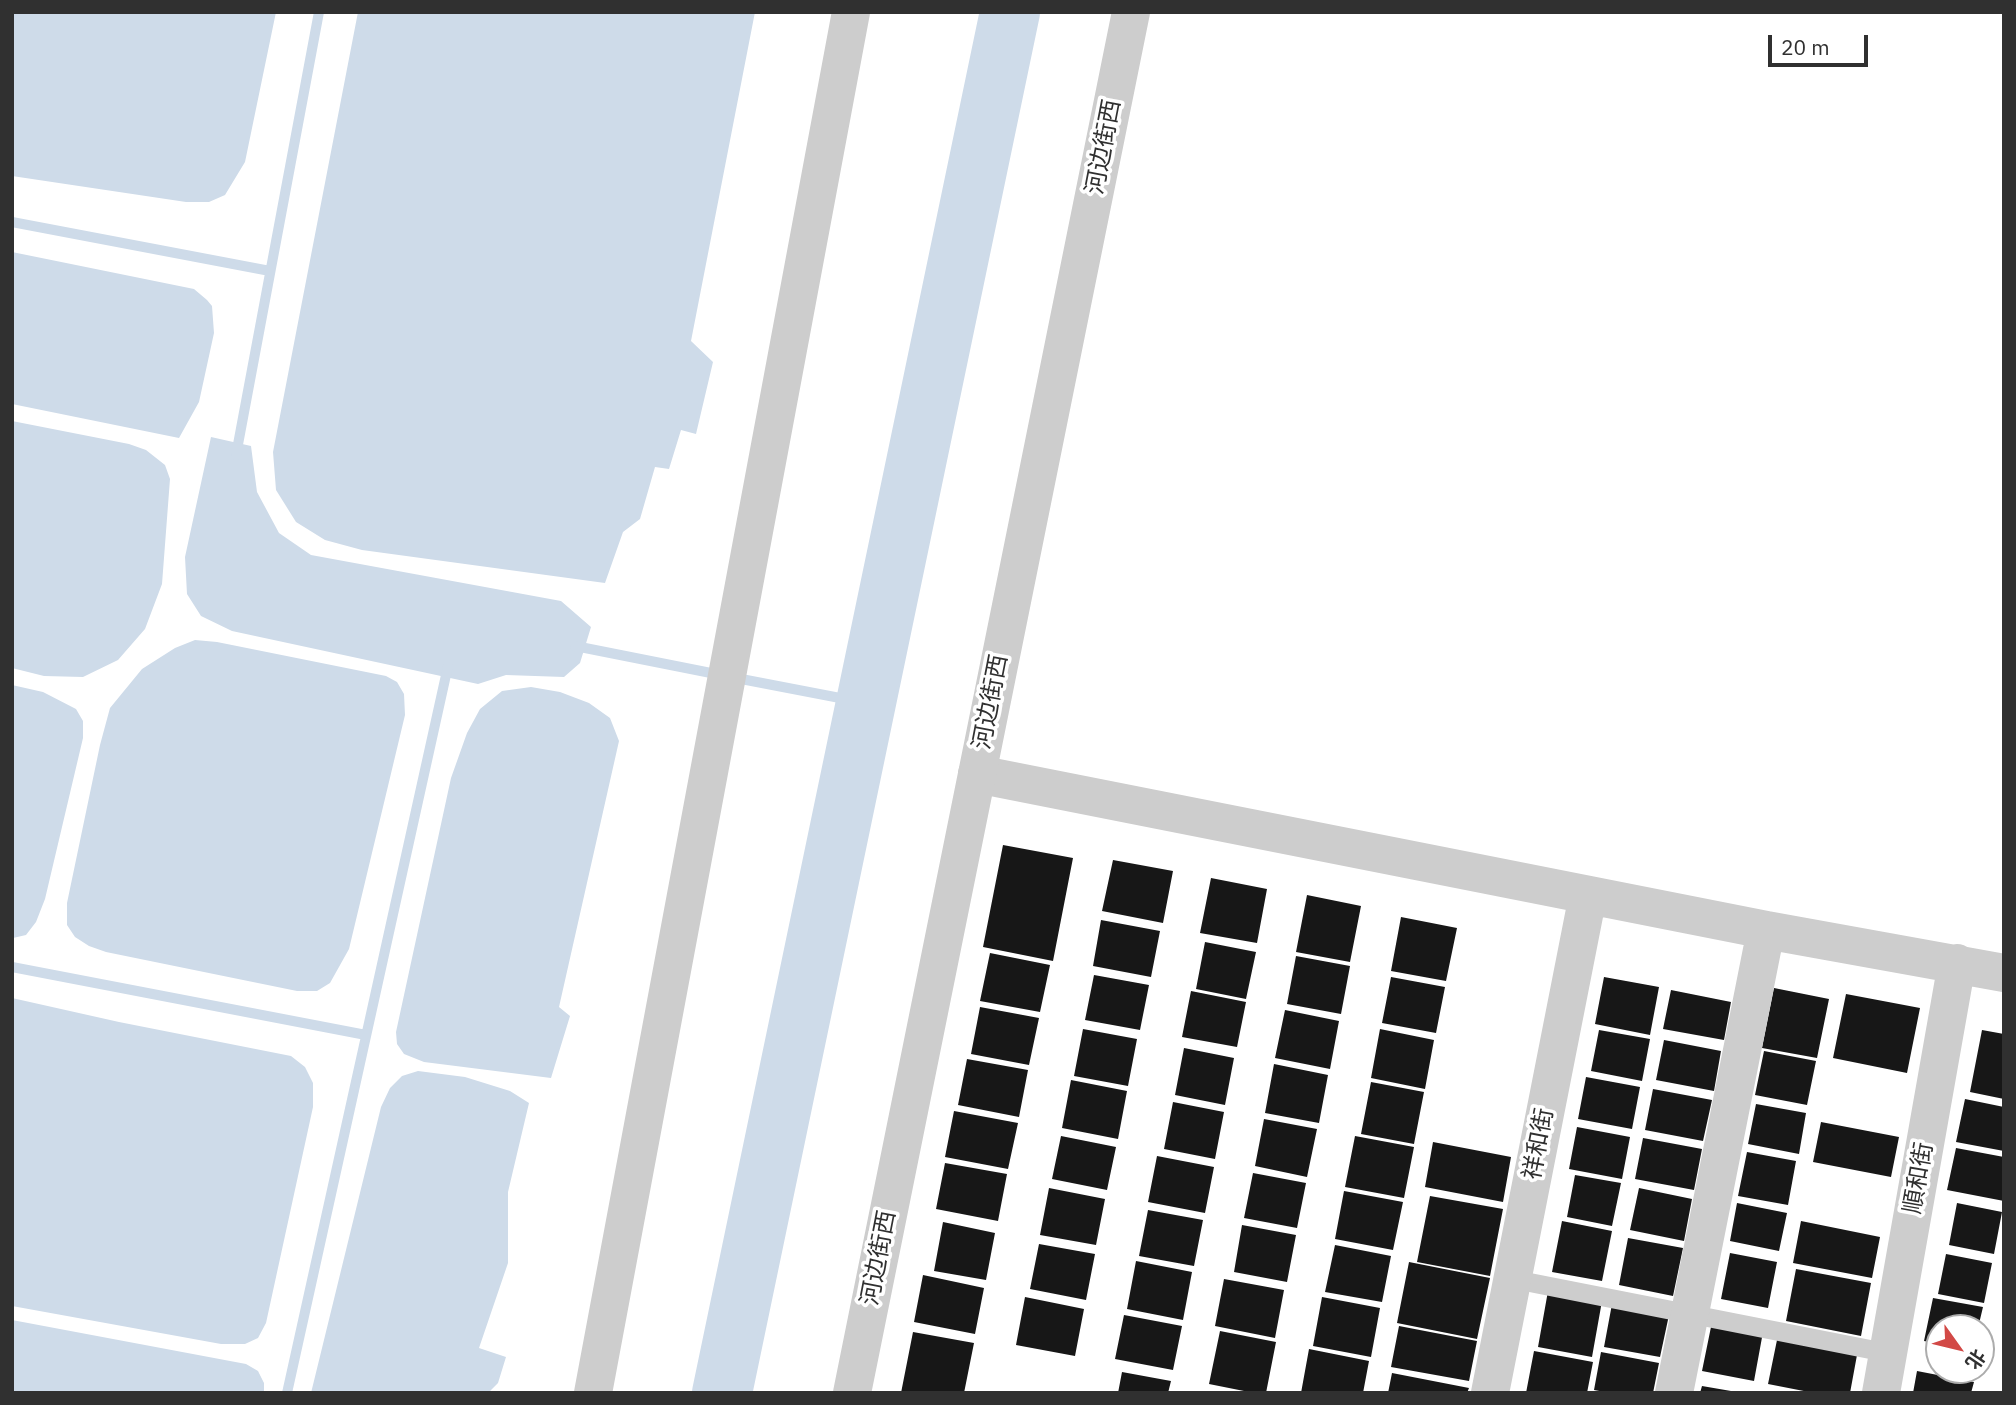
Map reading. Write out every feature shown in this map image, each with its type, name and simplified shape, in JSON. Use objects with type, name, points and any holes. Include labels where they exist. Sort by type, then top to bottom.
[{"type":"street","points":[[593,1393],[851,12]]},
{"type":"street","name":"河边街西","points":[[852,1393],[1131,12]]},
{"type":"street","points":[[977,774],[1766,930],[2004,973]]},
{"type":"street","name":"祥和街","points":[[1490,1393],[1588,895]]},
{"type":"street","points":[[1674,1393],[1766,930]]},
{"type":"street","name":"順和街","points":[[1881,1393],[1957,963]]},
{"type":"lane","points":[[1512,1279],[1888,1353]]},
{"type":"water","points":[[12,12],[276,12],[245,162],[225,195],[209,202],[186,202],[12,176]]},
{"type":"water","points":[[358,12],[755,12],[691,341],[713,362],[696,434],[681,430],[669,469],[655,467],[640,519],[623,532],[605,583],[362,550],[325,540],[296,522],[276,490],[273,452]]},
{"type":"water","points":[[12,252],[194,289],[207,300],[212,306],[214,333],[199,402],[179,438],[12,404]]},
{"type":"water","points":[[12,421],[129,444],[146,450],[165,465],[170,479],[162,584],[145,629],[118,660],[83,677],[44,676],[12,668]]},
{"type":"water","points":[[211,437],[251,446],[257,492],[279,533],[311,555],[561,601],[591,627],[580,663],[564,677],[506,675],[478,684],[232,631],[201,616],[187,594],[185,557]]},
{"type":"water","points":[[195,640],[217,642],[386,676],[397,682],[404,694],[405,715],[349,949],[330,983],[317,991],[297,991],[106,952],[75,937],[67,925],[67,903],[110,708],[142,669],[175,648]]},
{"type":"water","points":[[12,685],[43,692],[76,709],[83,721],[83,738],[45,899],[36,922],[26,935],[13,938]]},
{"type":"water","points":[[531,687],[560,692],[589,703],[610,718],[619,741],[559,1007],[570,1016],[551,1078],[424,1062],[404,1054],[397,1044],[396,1032],[451,778],[467,733],[480,709],[502,691]]},
{"type":"water","points":[[12,998],[291,1056],[305,1067],[313,1083],[313,1107],[266,1323],[258,1338],[245,1344],[221,1344],[12,1306]]},
{"type":"water","points":[[418,1071],[465,1077],[510,1091],[529,1103],[508,1192],[508,1263],[479,1348],[506,1357],[498,1383],[488,1393],[311,1393],[381,1107],[390,1088],[402,1076]]},
{"type":"water","points":[[12,1320],[246,1364],[258,1371],[264,1383],[264,1393],[12,1393]]},
{"type":"building","points":[[1003,845],[1073,858],[1053,961],[983,947]]},
{"type":"building","points":[[1113,860],[1173,871],[1163,923],[1102,911]]},
{"type":"building","points":[[1211,878],[1267,889],[1257,943],[1200,933]]},
{"type":"building","points":[[1307,895],[1361,906],[1350,962],[1296,952]]},
{"type":"building","points":[[1401,917],[1457,928],[1446,981],[1391,971]]},
{"type":"building","points":[[1101,920],[1160,931],[1151,977],[1093,966]]},
{"type":"building","points":[[1205,942],[1256,952],[1246,999],[1196,989]]},
{"type":"building","points":[[990,953],[1050,965],[1040,1012],[980,1001]]},
{"type":"building","points":[[1296,956],[1350,966],[1341,1014],[1287,1004]]},
{"type":"building","points":[[1094,975],[1149,985],[1140,1030],[1085,1020]]},
{"type":"building","points":[[1391,977],[1445,987],[1436,1033],[1382,1023]]},
{"type":"building","points":[[1604,977],[1659,987],[1650,1035],[1595,1024]]},
{"type":"building","points":[[1774,988],[1829,999],[1817,1058],[1762,1048]]},
{"type":"building","points":[[1671,990],[1731,1002],[1724,1040],[1663,1029]]},
{"type":"building","points":[[1191,991],[1246,1002],[1237,1047],[1182,1037]]},
{"type":"building","points":[[1846,994],[1920,1008],[1907,1073],[1833,1058]]},
{"type":"building","points":[[980,1007],[1039,1018],[1029,1065],[971,1054]]},
{"type":"building","points":[[1285,1010],[1339,1021],[1330,1069],[1275,1058]]},
{"type":"building","points":[[1083,1029],[1137,1039],[1128,1086],[1074,1076]]},
{"type":"building","points":[[1380,1029],[1434,1040],[1425,1089],[1371,1078]]},
{"type":"building","points":[[1599,1030],[1650,1039],[1642,1081],[1591,1071]]},
{"type":"building","points":[[1982,1030],[2004,1034],[2004,1099],[1970,1092]]},
{"type":"building","points":[[1664,1040],[1721,1051],[1714,1091],[1656,1080]]},
{"type":"building","points":[[1184,1048],[1234,1058],[1225,1105],[1175,1095]]},
{"type":"building","points":[[1764,1051],[1816,1061],[1807,1105],[1755,1095]]},
{"type":"building","points":[[967,1059],[1028,1070],[1019,1117],[958,1105]]},
{"type":"building","points":[[1274,1064],[1328,1075],[1319,1123],[1265,1113]]},
{"type":"building","points":[[1586,1077],[1640,1087],[1632,1129],[1578,1119]]},
{"type":"building","points":[[1071,1080],[1127,1091],[1118,1139],[1062,1128]]},
{"type":"building","points":[[1371,1082],[1424,1092],[1414,1144],[1361,1134]]},
{"type":"building","points":[[1653,1089],[1712,1100],[1703,1141],[1645,1130]]},
{"type":"building","points":[[1965,1099],[2004,1107],[2004,1151],[1956,1142]]},
{"type":"building","points":[[1173,1102],[1224,1112],[1215,1159],[1164,1149]]},
{"type":"building","points":[[1756,1104],[1806,1113],[1799,1154],[1748,1144]]},
{"type":"building","points":[[954,1111],[1018,1123],[1008,1169],[945,1157]]},
{"type":"building","points":[[1264,1119],[1317,1129],[1307,1177],[1255,1166]]},
{"type":"building","points":[[1821,1122],[1899,1137],[1891,1177],[1813,1162]]},
{"type":"building","points":[[1577,1127],[1630,1137],[1622,1179],[1569,1169]]},
{"type":"building","points":[[1061,1136],[1116,1147],[1107,1190],[1052,1179]]},
{"type":"building","points":[[1355,1136],[1414,1147],[1404,1198],[1345,1187]]},
{"type":"building","points":[[1643,1138],[1702,1149],[1694,1190],[1635,1179]]},
{"type":"building","points":[[1433,1142],[1511,1157],[1503,1202],[1425,1187]]},
{"type":"building","points":[[1956,1148],[2004,1157],[2004,1201],[1947,1190]]},
{"type":"building","points":[[1747,1152],[1796,1161],[1788,1205],[1738,1196]]},
{"type":"building","points":[[1157,1156],[1214,1167],[1205,1213],[1148,1202]]},
{"type":"building","points":[[945,1163],[1007,1174],[998,1221],[936,1209]]},
{"type":"building","points":[[1253,1173],[1306,1183],[1297,1228],[1244,1218]]},
{"type":"building","points":[[1575,1175],[1621,1183],[1612,1226],[1567,1217]]},
{"type":"building","points":[[1049,1188],[1105,1199],[1096,1245],[1040,1235]]},
{"type":"building","points":[[1639,1188],[1692,1199],[1684,1241],[1630,1230]]},
{"type":"building","points":[[1344,1191],[1403,1202],[1393,1250],[1335,1239]]},
{"type":"building","points":[[1430,1196],[1503,1209],[1490,1276],[1417,1262]]},
{"type":"building","points":[[1737,1203],[1787,1213],[1779,1251],[1730,1241]]},
{"type":"building","points":[[1957,1203],[2002,1212],[1994,1254],[1949,1245]]},
{"type":"building","points":[[1148,1210],[1203,1220],[1194,1266],[1139,1256]]},
{"type":"building","points":[[1562,1221],[1612,1231],[1602,1281],[1552,1272]]},
{"type":"building","points":[[1801,1221],[1880,1237],[1872,1278],[1793,1263]]},
{"type":"building","points":[[943,1222],[995,1233],[986,1280],[934,1271]]},
{"type":"building","points":[[1242,1225],[1296,1235],[1287,1282],[1234,1272]]},
{"type":"building","points":[[1628,1238],[1683,1248],[1673,1296],[1619,1285]]},
{"type":"building","points":[[1039,1244],[1095,1254],[1086,1300],[1030,1289]]},
{"type":"building","points":[[1335,1245],[1391,1256],[1382,1302],[1325,1292]]},
{"type":"building","points":[[1730,1253],[1777,1262],[1768,1308],[1721,1299]]},
{"type":"building","points":[[1946,1254],[1992,1263],[1984,1303],[1938,1294]]},
{"type":"building","points":[[1136,1261],[1192,1272],[1183,1320],[1127,1309]]},
{"type":"building","points":[[1409,1262],[1490,1278],[1477,1339],[1397,1323]]},
{"type":"building","points":[[1796,1269],[1871,1283],[1861,1336],[1786,1321]]},
{"type":"building","points":[[923,1275],[984,1288],[975,1334],[914,1322]]},
{"type":"building","points":[[1224,1279],[1284,1290],[1275,1338],[1215,1326]]},
{"type":"building","points":[[1548,1291],[1602,1301],[1592,1357],[1538,1347]]},
{"type":"building","points":[[1025,1297],[1084,1309],[1075,1356],[1016,1345]]},
{"type":"building","points":[[1322,1297],[1380,1308],[1371,1357],[1313,1346]]},
{"type":"building","points":[[1933,1298],[1983,1307],[1981,1314],[1930,1314]]},
{"type":"building","points":[[1612,1304],[1669,1315],[1660,1357],[1604,1347]]},
{"type":"building","points":[[1124,1315],[1182,1326],[1173,1370],[1115,1359]]},
{"type":"building","points":[[1712,1322],[1763,1332],[1754,1381],[1702,1371]]},
{"type":"building","points":[[1399,1326],[1477,1341],[1469,1381],[1391,1367]]},
{"type":"building","points":[[1220,1331],[1276,1342],[1266,1393],[1209,1384]]},
{"type":"building","points":[[913,1332],[974,1343],[964,1393],[901,1393]]},
{"type":"building","points":[[1777,1340],[1857,1355],[1850,1393],[1814,1393],[1768,1384]]},
{"type":"building","points":[[1309,1349],[1369,1361],[1363,1393],[1301,1393]]},
{"type":"building","points":[[1534,1351],[1593,1362],[1587,1393],[1526,1393]]},
{"type":"building","points":[[1601,1352],[1659,1363],[1653,1393],[1610,1393],[1594,1390]]},
{"type":"building","points":[[1917,1371],[1925,1373],[1925,1384],[1973,1384],[1971,1393],[1913,1393]]},
{"type":"building","points":[[1122,1372],[1171,1381],[1168,1393],[1118,1393]]},
{"type":"building","points":[[1392,1373],[1469,1388],[1467,1393],[1388,1393]]},
{"type":"building","points":[[1702,1386],[1731,1391],[1731,1393],[1700,1393]]},
{"type":"waterway","points":[[236,455],[319,12]]},
{"type":"waterway","points":[[722,1393],[1010,12]]},
{"type":"waterway","points":[[12,222],[270,271]]},
{"type":"waterway","points":[[575,646],[721,675]]},
{"type":"waterway","points":[[287,1393],[448,666]]},
{"type":"waterway","points":[[736,678],[866,703]]},
{"type":"waterway","points":[[12,967],[366,1035]]}]
